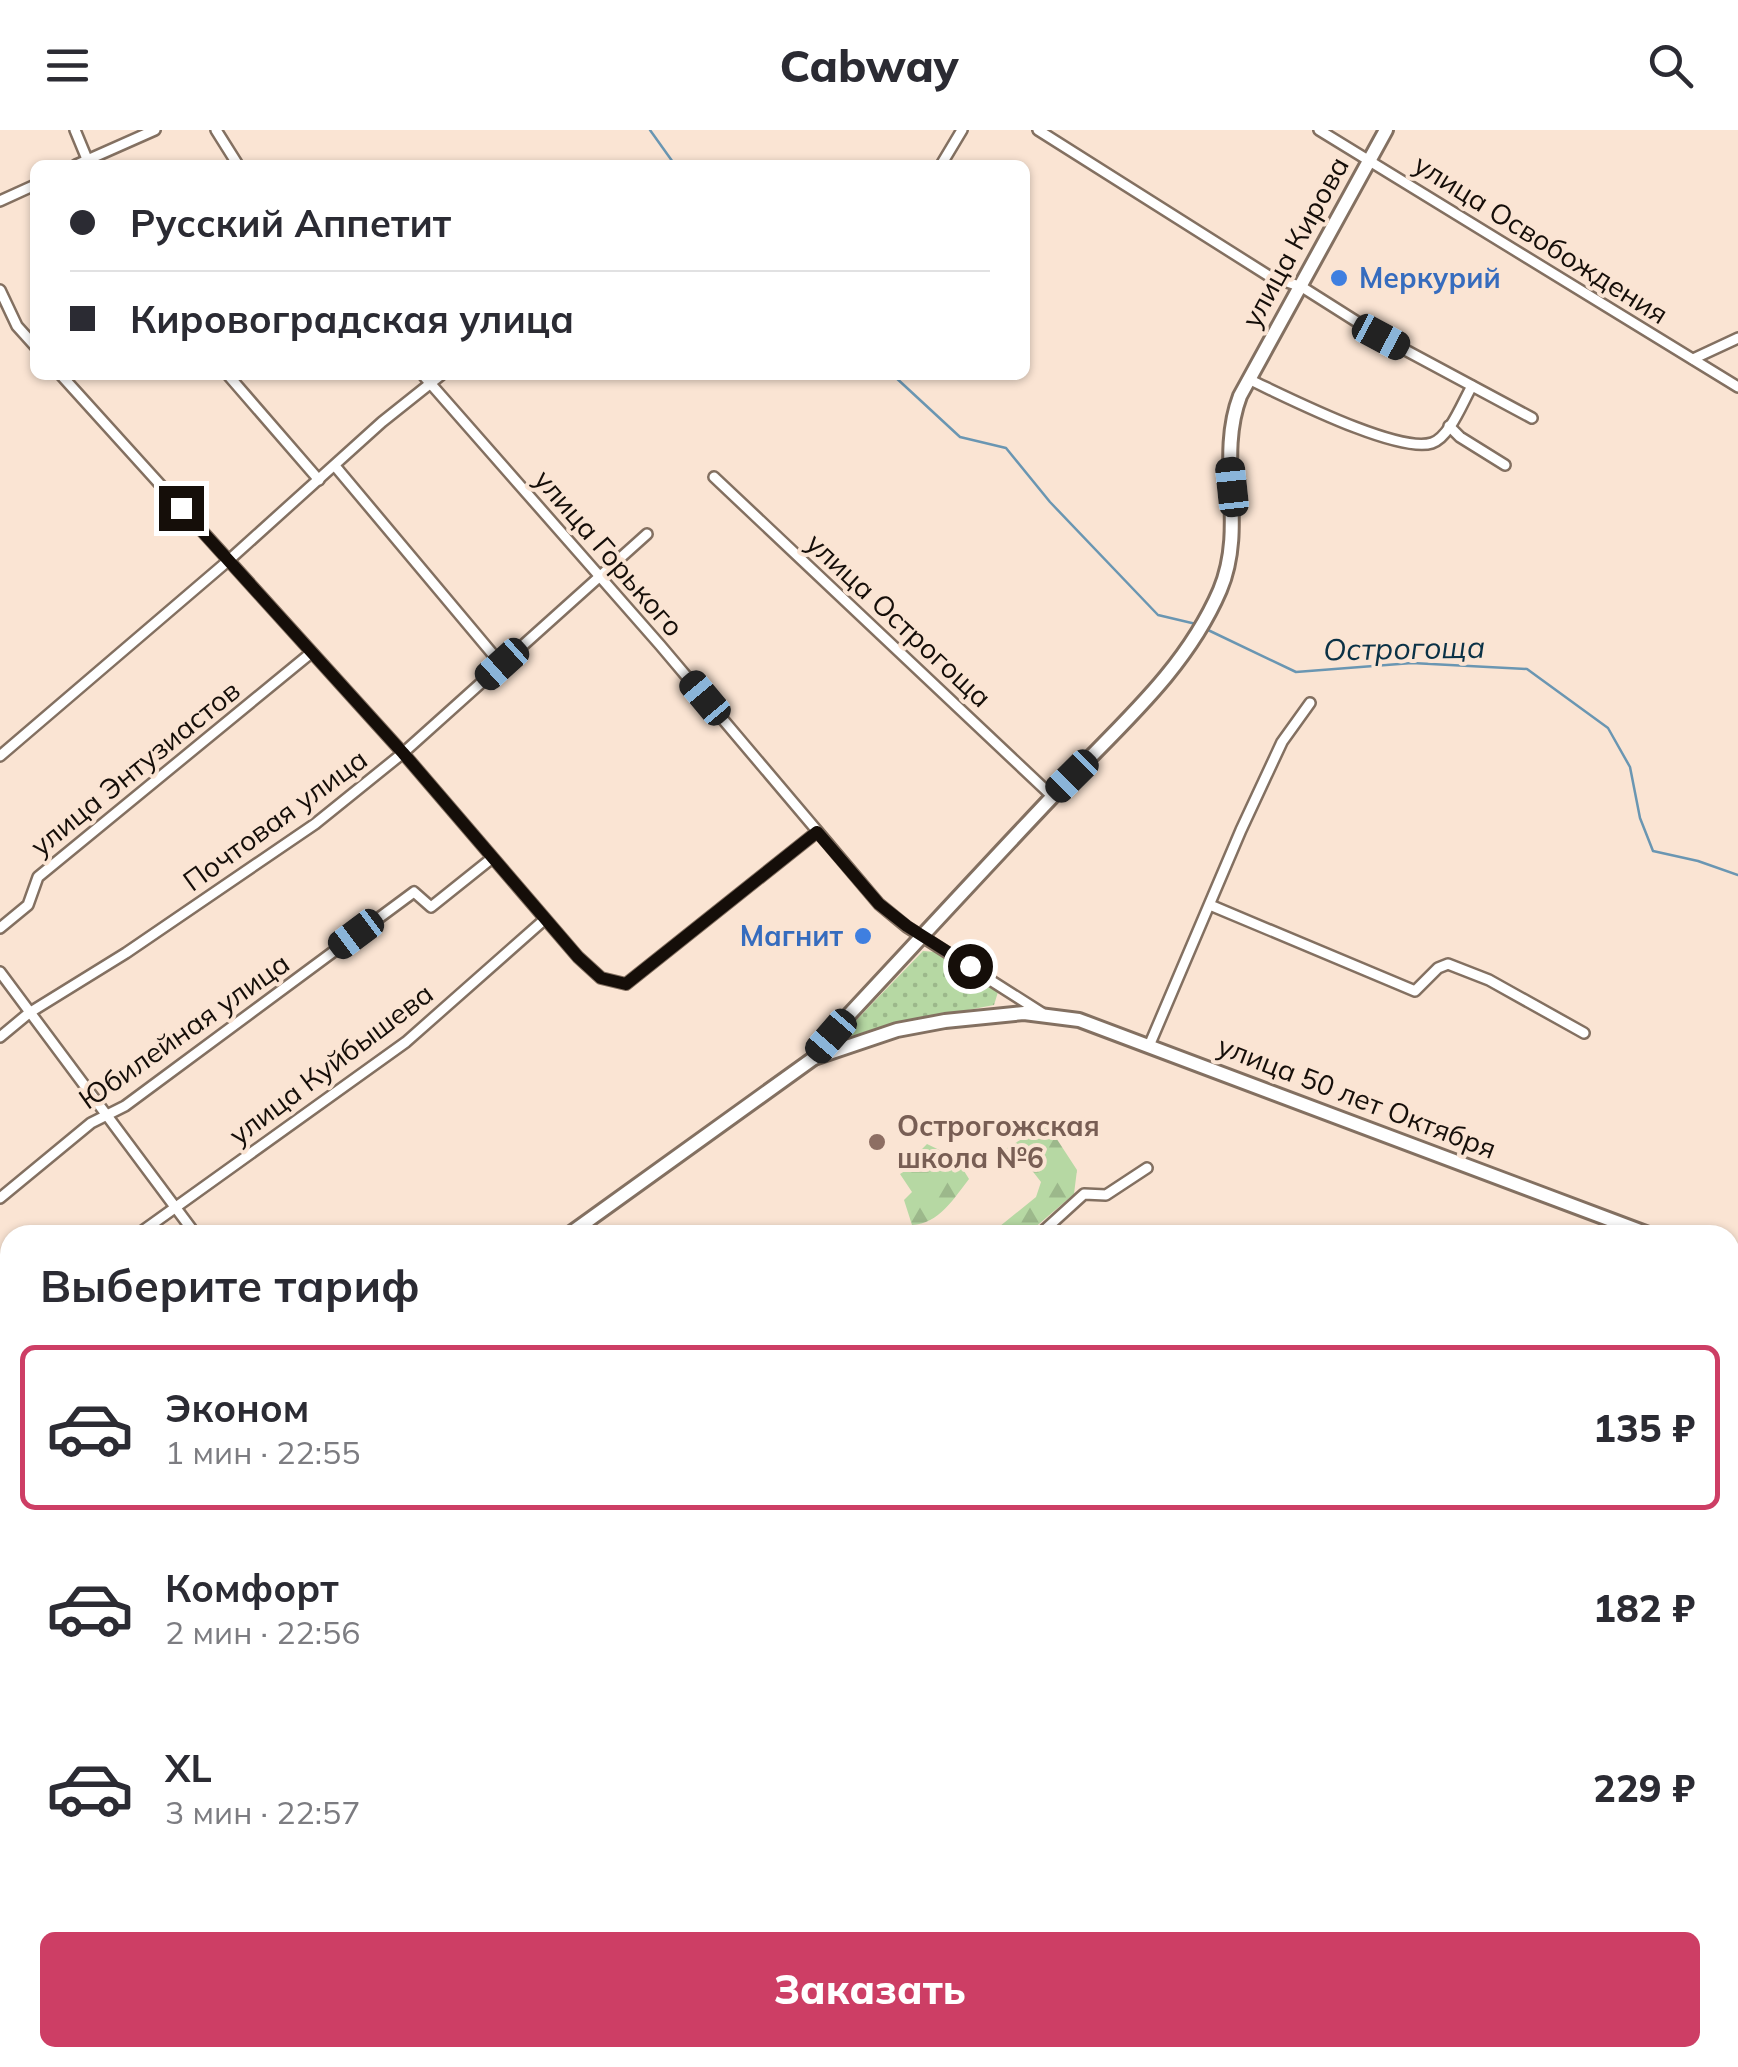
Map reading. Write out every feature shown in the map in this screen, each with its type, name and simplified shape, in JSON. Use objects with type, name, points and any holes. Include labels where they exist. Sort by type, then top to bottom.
[{"type":"main road","name":"улица Кирова","points":[[814,1058],[1052,796],[1147,700],[1188,648],[1225,576],[1232,546],[1229,442],[1234,410],[1386,130]]},
{"type":"main road","name":"улица 50 лет Октября","points":[[582,1225],[814,1058],[897,1030],[992,1014],[1079,1020],[1624,1225]]},
{"type":"street","points":[[75,130],[86,159],[155,130]]},
{"type":"street","points":[[216,130],[235,160]]},
{"type":"street","points":[[943,160],[962,130]]},
{"type":"street","points":[[1038,130],[1269,276],[1302,288],[1381,337],[1532,418]]},
{"type":"street","name":"улица Освобождения","points":[[1319,130],[1738,387]]},
{"type":"street","points":[[0,201],[30,188]]},
{"type":"street","points":[[0,290],[17,326],[30,340]]},
{"type":"street","points":[[1693,359],[1738,338]]},
{"type":"street","points":[[67,380],[403,753],[544,920],[601,978],[626,984],[817,832]]},
{"type":"street","points":[[232,380],[320,480]]},
{"type":"street","name":"улица Горького","points":[[427,380],[600,575],[879,904],[923,936]]},
{"type":"street","points":[[0,756],[229,560],[382,422],[435,380]]},
{"type":"street","points":[[1248,380],[1341,422],[1393,439],[1429,444],[1436,442],[1449,426],[1472,386]]},
{"type":"street","points":[[1449,426],[1505,465]]},
{"type":"street","points":[[335,466],[502,664]]},
{"type":"street","name":"улица Острогоща","points":[[714,477],[1052,796]]},
{"type":"street","name":"Почтовая улица","points":[[0,1037],[29,1013],[126,953],[315,824],[403,753],[647,534]]},
{"type":"street","name":"улица Энтузиастов","points":[[0,928],[28,905],[38,876],[312,652]]},
{"type":"street","points":[[1150,1046],[1282,742],[1310,703]]},
{"type":"street","name":"Юбилейная улица","points":[[0,1198],[91,1123],[125,1106],[414,892],[431,907],[490,859]]},
{"type":"street","points":[[1210,906],[1415,991],[1438,968],[1448,964],[1489,980],[1584,1032]]},
{"type":"street","name":"улица Куйбышева","points":[[150,1225],[406,1042],[544,920]]},
{"type":"street","name":"улица 50 лет Октября","points":[[923,936],[1044,1015]]},
{"type":"street","points":[[0,972],[188,1225]]},
{"type":"street","points":[[1050,1225],[1084,1194],[1106,1195],[1147,1168]]},
{"type":"green space","points":[[923,951],[936,952],[998,992],[994,1005],[880,1027],[836,1041]]},
{"type":"green space","points":[[1047,1124],[1077,1170],[1074,1194],[1038,1225],[1001,1225],[1036,1197],[1041,1182],[1020,1155],[997,1154]]},
{"type":"green space","points":[[927,1144],[956,1158],[969,1179],[938,1215],[912,1225],[904,1200],[912,1192],[900,1174],[913,1166],[916,1155]]},
{"type":"waterway","name":"Острогоща","points":[[650,130],[671,160]]},
{"type":"waterway","name":"Острогоща","points":[[898,380],[960,437],[1006,448],[1050,502],[1158,615],[1196,624]]},
{"type":"waterway","name":"Острогоща","points":[[1208,630],[1296,672],[1412,663],[1527,669],[1608,728],[1630,767],[1640,818],[1653,851],[1738,875]]},
{"type":"place","name":"Меркурий","points":[[1339,278]]},
{"type":"place","name":"Магнит","points":[[863,936]]},
{"type":"place","name":"Острогожская школа №6","points":[[877,1142]]},
{"type":"route","points":[[181,508],[403,753],[544,920],[601,978],[626,984],[817,832],[879,904],[970,966]]}]
